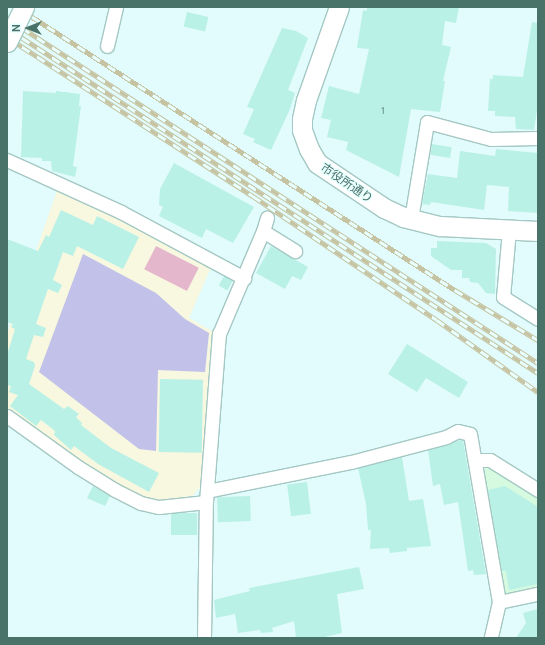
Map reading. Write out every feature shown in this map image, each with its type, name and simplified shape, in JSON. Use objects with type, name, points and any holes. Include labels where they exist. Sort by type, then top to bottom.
[{"type":"street","points":[[7,42],[24,7]]},
{"type":"street","points":[[108,46],[116,7]]},
{"type":"street","name":"市役所通り","points":[[339,7],[306,100],[302,130],[316,163],[327,172],[384,208],[411,219],[440,226],[538,231]]},
{"type":"street","points":[[411,219],[427,122],[491,139],[538,138]]},
{"type":"street","points":[[7,160],[121,212],[244,278]]},
{"type":"street","points":[[204,638],[206,496],[219,334],[264,231],[267,218]]},
{"type":"street","points":[[509,230],[503,298],[538,320]]},
{"type":"street","points":[[264,231],[296,251]]},
{"type":"street","points":[[7,416],[90,475],[141,503],[159,507],[351,462],[446,437],[458,431],[470,434],[499,602],[490,638]]},
{"type":"street","points":[[475,460],[490,460],[538,490]]},
{"type":"street","points":[[499,602],[538,594]]},
{"type":"shaded area","points":[[58,188],[212,265],[189,318],[212,331],[202,489],[198,489],[193,496],[162,502],[143,500],[126,492],[7,411],[7,334]]},
{"type":"shaded area","points":[[156,246],[199,268],[187,291],[144,269]]},
{"type":"shaded area","points":[[83,254],[156,293],[185,319],[209,333],[205,372],[158,370],[156,451],[139,449],[39,372]]},
{"type":"shaded area","points":[[484,463],[538,497],[538,590],[503,597],[479,467]]},
{"type":"building","points":[[367,7],[459,7],[456,23],[445,21],[442,45],[451,47],[443,81],[445,81],[440,112],[411,109],[399,177],[346,150],[348,142],[327,137],[331,120],[321,118],[329,86],[359,94],[369,49],[357,48],[363,10],[367,11]]},
{"type":"building","points":[[187,12],[208,17],[205,32],[184,27]]},
{"type":"building","points":[[532,22],[538,23],[538,104],[534,130],[516,129],[515,117],[495,116],[495,111],[488,111],[490,79],[493,79],[493,75],[523,77]]},
{"type":"building","points":[[282,28],[296,31],[308,38],[288,90],[295,93],[290,109],[271,150],[253,142],[255,139],[243,134],[254,109],[247,107]]},
{"type":"building","points":[[23,91],[56,93],[56,91],[80,94],[79,106],[81,106],[73,166],[77,167],[75,177],[52,171],[51,161],[42,161],[42,158],[21,157]]},
{"type":"building","points":[[432,144],[452,147],[450,158],[430,155]]},
{"type":"building","points":[[496,149],[538,153],[538,213],[508,211],[509,187],[487,185],[484,210],[431,202],[430,205],[422,204],[428,174],[457,178],[460,151],[495,156]]},
{"type":"building","points":[[174,163],[254,207],[233,243],[206,229],[202,238],[159,216],[163,207],[159,205],[160,189]]},
{"type":"building","points":[[61,210],[93,225],[97,216],[139,237],[123,269],[77,246],[73,256],[63,252],[53,280],[62,285],[58,293],[48,289],[36,324],[46,328],[43,337],[34,335],[26,359],[34,362],[35,366],[29,384],[64,409],[68,406],[79,414],[76,417],[82,423],[81,425],[111,448],[159,473],[149,492],[98,464],[74,446],[71,450],[54,435],[55,431],[41,420],[36,426],[10,406],[18,395],[9,392],[11,386],[7,385],[7,355],[15,329],[11,327],[13,324],[7,322],[7,239],[38,251],[46,235],[49,237]]},
{"type":"building","points":[[437,241],[486,243],[496,249],[495,294],[486,293],[478,283],[470,282],[469,278],[462,278],[462,270],[451,270],[431,256],[431,248],[437,248]]},
{"type":"building","points":[[271,246],[308,267],[301,280],[292,276],[285,289],[256,273]]},
{"type":"building","points":[[224,276],[233,281],[227,290],[219,286]]},
{"type":"building","points":[[407,344],[468,382],[459,398],[426,378],[417,392],[388,374]]},
{"type":"building","points":[[160,379],[203,380],[202,453],[159,452]]},
{"type":"building","points":[[463,440],[486,574],[474,575],[473,570],[468,571],[458,502],[444,505],[440,484],[433,486],[428,450]]},
{"type":"building","points":[[402,457],[409,501],[423,499],[431,546],[407,548],[407,551],[390,553],[389,548],[370,549],[371,530],[368,530],[366,504],[358,468]]},
{"type":"building","points":[[307,482],[311,514],[291,516],[287,484]]},
{"type":"building","points":[[93,486],[110,496],[105,506],[87,498]]},
{"type":"building","points":[[505,486],[538,507],[538,584],[509,590],[506,571],[502,571],[488,490]]},
{"type":"building","points":[[250,496],[251,521],[218,522],[217,497]]},
{"type":"building","points":[[171,513],[197,513],[197,535],[171,535]]},
{"type":"building","points":[[359,567],[364,589],[337,594],[342,633],[320,638],[296,638],[294,621],[272,628],[273,632],[261,633],[260,630],[238,633],[235,614],[216,618],[214,600],[250,591],[249,588]]},
{"type":"building","points":[[538,609],[538,638],[516,638],[526,623],[523,613]]},
{"type":"railway","points":[[17,7],[455,290],[538,340]]},
{"type":"railway","points":[[7,18],[538,363]]},
{"type":"railway","points":[[7,28],[538,373]]},
{"type":"railway","points":[[7,37],[253,196],[437,320],[538,392]]}]
